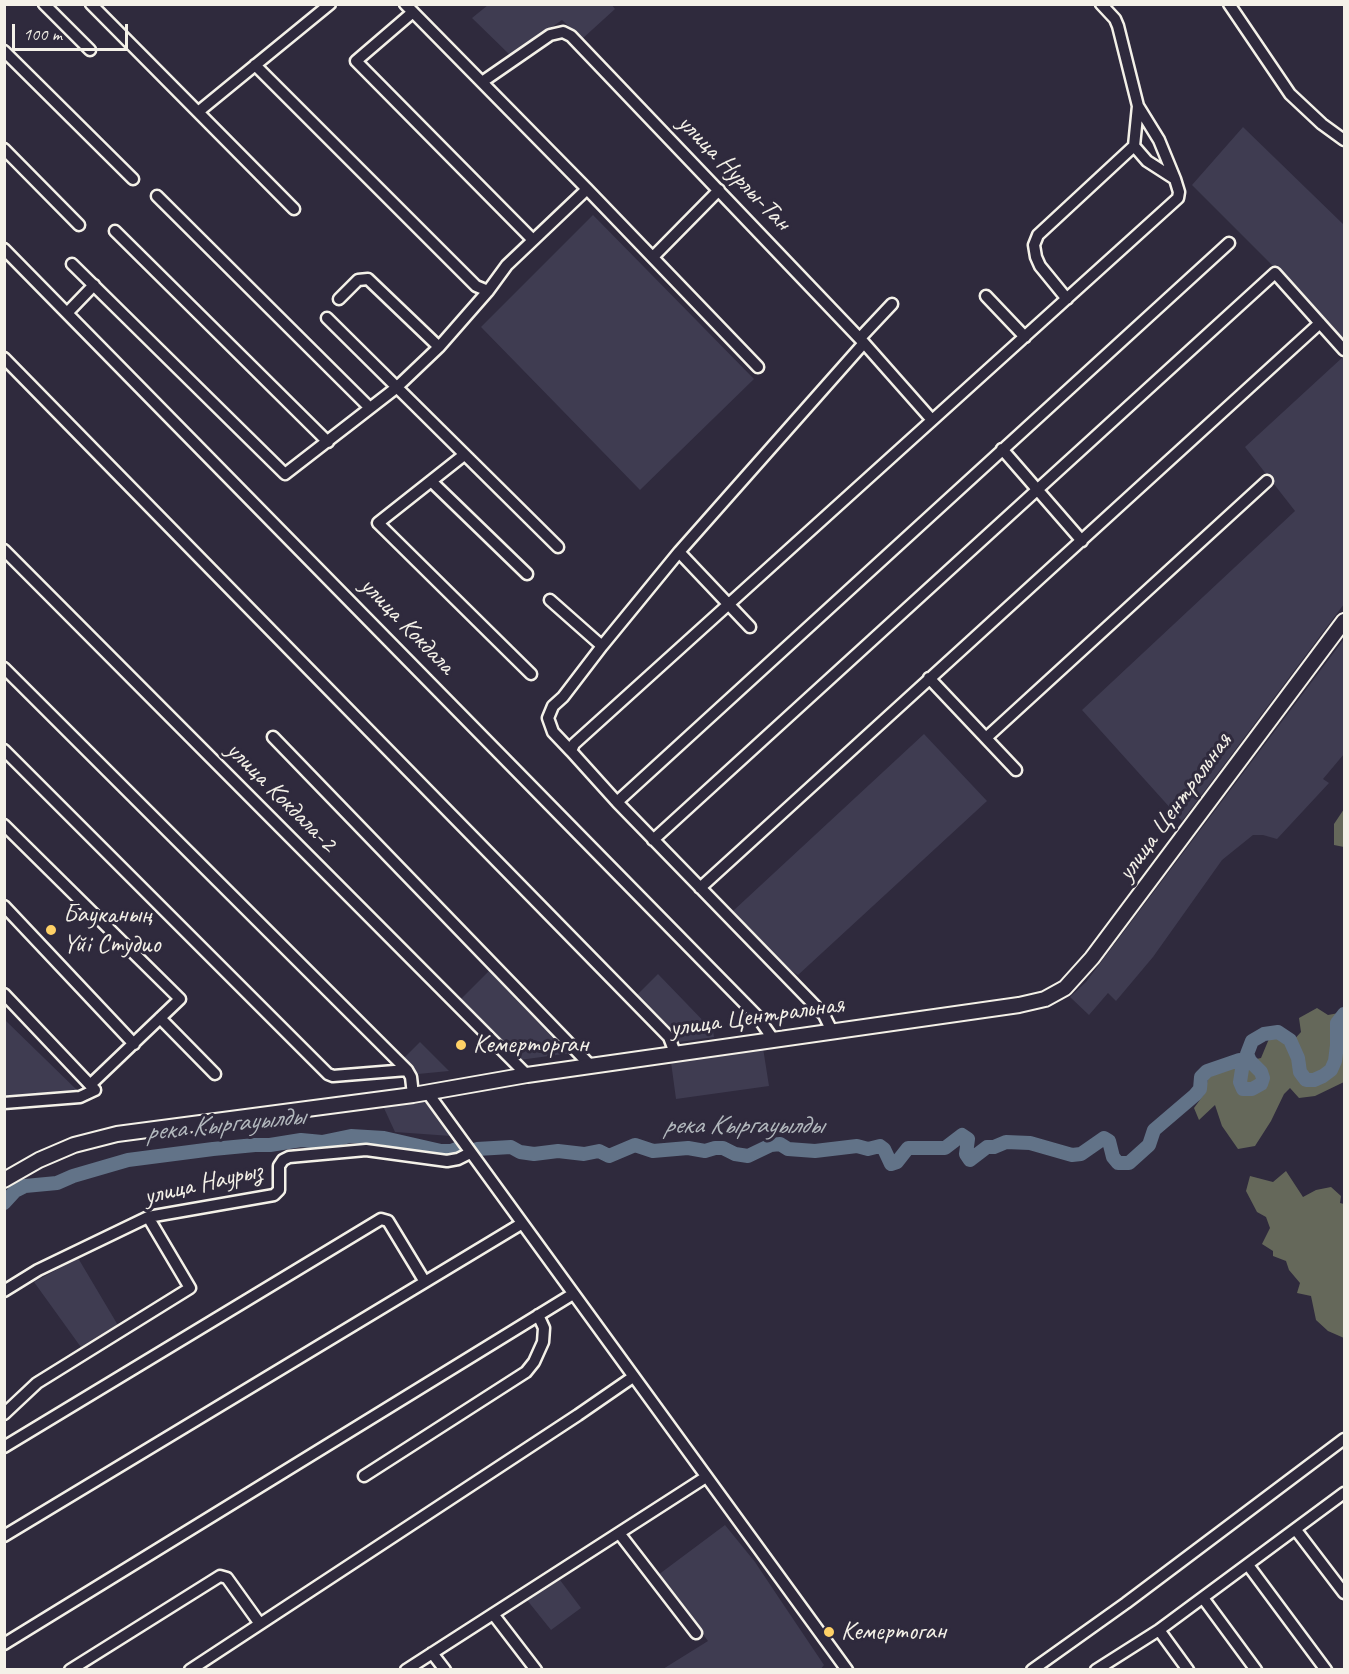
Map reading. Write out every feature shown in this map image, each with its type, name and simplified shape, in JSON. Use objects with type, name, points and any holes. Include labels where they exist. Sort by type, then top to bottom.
[{"type":"main road","name":"улица Центральная","points":[[4,1180],[39,1160],[94,1139],[413,1095],[590,1065],[1019,1005],[1045,999],[1065,988],[1092,958],[1344,621]]},
{"type":"street","points":[[45,4],[90,50]]},
{"type":"street","points":[[92,4],[294,209]]},
{"type":"street","points":[[198,112],[330,4]]},
{"type":"street","points":[[571,751],[574,744],[1178,198],[1179,192],[1175,179],[1159,140],[1138,106],[1118,26],[1115,19],[1101,4]]},
{"type":"street","points":[[1229,4],[1290,94],[1322,124],[1344,140]]},
{"type":"street","points":[[533,240],[356,61],[409,8],[758,367]]},
{"type":"street","name":"улица Нурлы-Тан","points":[[482,82],[550,35],[563,32],[571,36],[862,340],[932,420]]},
{"type":"street","points":[[4,51],[133,179]]},
{"type":"street","points":[[255,66],[476,286],[488,291]]},
{"type":"street","points":[[1067,299],[1040,266],[1034,245],[1038,235],[1134,146],[1138,106]]},
{"type":"street","points":[[1134,146],[1147,161],[1175,179]]},
{"type":"street","points":[[4,149],[79,225]]},
{"type":"street","points":[[72,264],[285,474],[396,388],[439,347],[488,291],[507,265],[587,189]]},
{"type":"street","points":[[652,257],[718,190]]},
{"type":"street","points":[[157,196],[369,407]]},
{"type":"street","points":[[115,231],[328,442]]},
{"type":"street","points":[[617,802],[1229,243]]},
{"type":"street","name":"улица Кокдала","points":[[4,249],[758,1016],[773,1039]]},
{"type":"street","points":[[653,840],[1275,273],[1344,350]]},
{"type":"street","points":[[339,298],[358,280],[368,279],[439,347]]},
{"type":"street","points":[[68,312],[94,285]]},
{"type":"street","points":[[986,296],[1025,338]]},
{"type":"street","points":[[832,1031],[824,1015],[653,840],[553,732],[548,718],[553,706],[563,697],[679,552],[892,304]]},
{"type":"street","points":[[327,318],[558,547]]},
{"type":"street","points":[[700,888],[1320,323]]},
{"type":"street","points":[[4,358],[669,1037],[675,1053]]},
{"type":"street","points":[[1002,449],[1082,541]]},
{"type":"street","points":[[464,455],[378,523],[531,674]]},
{"type":"street","points":[[431,481],[527,574]]},
{"type":"street","points":[[986,738],[1268,481]]},
{"type":"street","name":"улица Кокдала-2","points":[[4,550],[527,1075]]},
{"type":"street","points":[[679,552],[750,627]]},
{"type":"street","points":[[550,600],[602,646]]},
{"type":"street","points":[[4,668],[407,1070],[411,1077],[413,1095]]},
{"type":"street","points":[[929,678],[1016,770]]},
{"type":"street","points":[[273,737],[590,1065]]},
{"type":"street","points":[[4,750],[328,1074],[333,1076],[407,1070]]},
{"type":"street","points":[[4,825],[180,999],[93,1088],[80,1097],[4,1103]]},
{"type":"street","points":[[4,906],[134,1044]]},
{"type":"street","points":[[4,994],[93,1088]]},
{"type":"street","points":[[160,1018],[215,1074]]},
{"type":"street","points":[[428,1092],[521,1224],[847,1670]]},
{"type":"street","name":"улица Наурыз","points":[[4,1291],[38,1270],[148,1217],[274,1196],[279,1190],[279,1166],[289,1157],[366,1150],[447,1161],[470,1153]]},
{"type":"street","points":[[4,1414],[37,1383],[190,1288],[148,1217]]},
{"type":"street","points":[[4,1447],[381,1219],[388,1221],[424,1282]]},
{"type":"street","points":[[4,1536],[521,1224]]},
{"type":"street","points":[[4,1644],[573,1294]]},
{"type":"street","points":[[364,1476],[526,1372],[534,1362],[543,1342],[544,1328],[538,1315]]},
{"type":"street","points":[[190,1670],[633,1377]]},
{"type":"street","points":[[1032,1670],[1292,1481],[1344,1439]]},
{"type":"street","points":[[406,1670],[706,1477]]},
{"type":"street","points":[[1096,1670],[1159,1630],[1344,1492]]},
{"type":"street","points":[[1296,1530],[1344,1593]]},
{"type":"street","points":[[619,1533],[696,1633]]},
{"type":"street","points":[[1248,1565],[1326,1670]]},
{"type":"street","points":[[70,1670],[220,1576],[227,1578],[260,1623]]},
{"type":"street","points":[[1203,1598],[1256,1670]]},
{"type":"street","points":[[493,1614],[536,1670]]},
{"type":"street","points":[[1159,1630],[1188,1670]]},
{"type":"street","points":[[432,1653],[446,1670]]},
{"type":"shaded area","points":[[611,4],[615,9],[582,39],[562,20],[511,56],[472,18],[488,5]]},
{"type":"shaded area","points":[[1243,127],[1344,225],[1344,342],[1275,268],[1192,185]]},
{"type":"shaded area","points":[[593,215],[754,379],[640,490],[481,327]]},
{"type":"shaded area","points":[[1344,356],[1344,604],[1182,821],[1082,710],[1295,511],[1245,447]]},
{"type":"shaded area","points":[[1344,639],[1344,754],[1323,779],[1329,783],[1277,839],[1253,835],[1222,860],[1153,957],[1116,1001],[1108,993],[1089,1015],[1070,997],[1086,982]]},
{"type":"shaded area","points":[[924,734],[987,801],[798,975],[789,969],[733,911]]},
{"type":"shaded area","points":[[491,969],[572,1053],[519,1060],[460,1000]]},
{"type":"shaded area","points":[[658,974],[713,1031],[714,1037],[679,1042],[636,996]]},
{"type":"shaded area","points":[[5,1020],[79,1092],[5,1096]]},
{"type":"shaded area","points":[[420,1042],[449,1071],[418,1074],[404,1058]]},
{"type":"shaded area","points":[[763,1048],[769,1086],[676,1099],[671,1062]]},
{"type":"shaded area","points":[[426,1098],[451,1136],[395,1132],[383,1106]]},
{"type":"shaded area","points":[[78,1258],[119,1327],[83,1350],[34,1282]]},
{"type":"shaded area","points":[[725,1525],[755,1562],[824,1665],[820,1670],[663,1669],[708,1641],[658,1575]]},
{"type":"shaded area","points":[[560,1580],[581,1608],[551,1630],[527,1600]]},
{"type":"green space","points":[[1344,809],[1344,847],[1334,845],[1334,824]]},
{"type":"green space","points":[[1317,1008],[1328,1015],[1344,1012],[1344,1082],[1315,1096],[1299,1098],[1290,1088],[1284,1094],[1255,1146],[1238,1149],[1222,1126],[1215,1105],[1199,1120],[1194,1108],[1205,1093],[1208,1078],[1224,1066],[1261,1058],[1271,1034],[1290,1044],[1301,1032],[1299,1018]]},
{"type":"green space","points":[[1286,1171],[1303,1197],[1316,1190],[1331,1187],[1341,1196],[1340,1203],[1344,1204],[1344,1338],[1328,1331],[1316,1320],[1311,1296],[1297,1293],[1300,1283],[1289,1270],[1286,1261],[1273,1256],[1273,1251],[1262,1244],[1270,1228],[1266,1217],[1257,1212],[1246,1191],[1250,1176],[1273,1182]]},
{"type":"waterway","name":"река Кыргауылды","points":[[477,1149],[511,1147],[520,1152],[534,1154],[558,1151],[584,1154],[599,1151],[609,1156],[635,1145],[653,1151],[688,1148],[705,1151],[723,1148],[735,1154],[748,1156],[771,1145],[780,1144],[788,1149],[815,1151],[857,1146],[868,1149],[880,1146],[884,1149],[891,1164],[897,1162],[908,1148],[945,1148],[962,1135],[968,1139],[966,1154],[970,1160],[987,1147],[1006,1142],[1030,1143],[1072,1155],[1081,1154],[1104,1138],[1109,1141],[1113,1157],[1118,1163],[1129,1163],[1149,1145],[1154,1130],[1195,1095],[1200,1089],[1201,1077],[1207,1071],[1239,1060],[1243,1063],[1240,1082],[1243,1089],[1252,1089],[1261,1084],[1263,1078],[1261,1072],[1250,1061],[1247,1054],[1252,1041],[1264,1034],[1278,1032],[1290,1040],[1298,1058],[1300,1072],[1306,1080],[1314,1080],[1323,1076],[1331,1070],[1335,1061],[1337,1023],[1344,1014]]},
{"type":"waterway","name":"река Кыргауылды","points":[[4,1203],[15,1191],[25,1186],[57,1183],[128,1160],[213,1149],[270,1145],[301,1140],[322,1142],[351,1136],[384,1138],[441,1151],[459,1148]]},
{"type":"place","name":"Бауканың Үйі Студио","points":[[51,930]]},
{"type":"place","name":"Кемерторган","points":[[461,1045]]},
{"type":"place","name":"Кемертоган","points":[[829,1632]]}]
